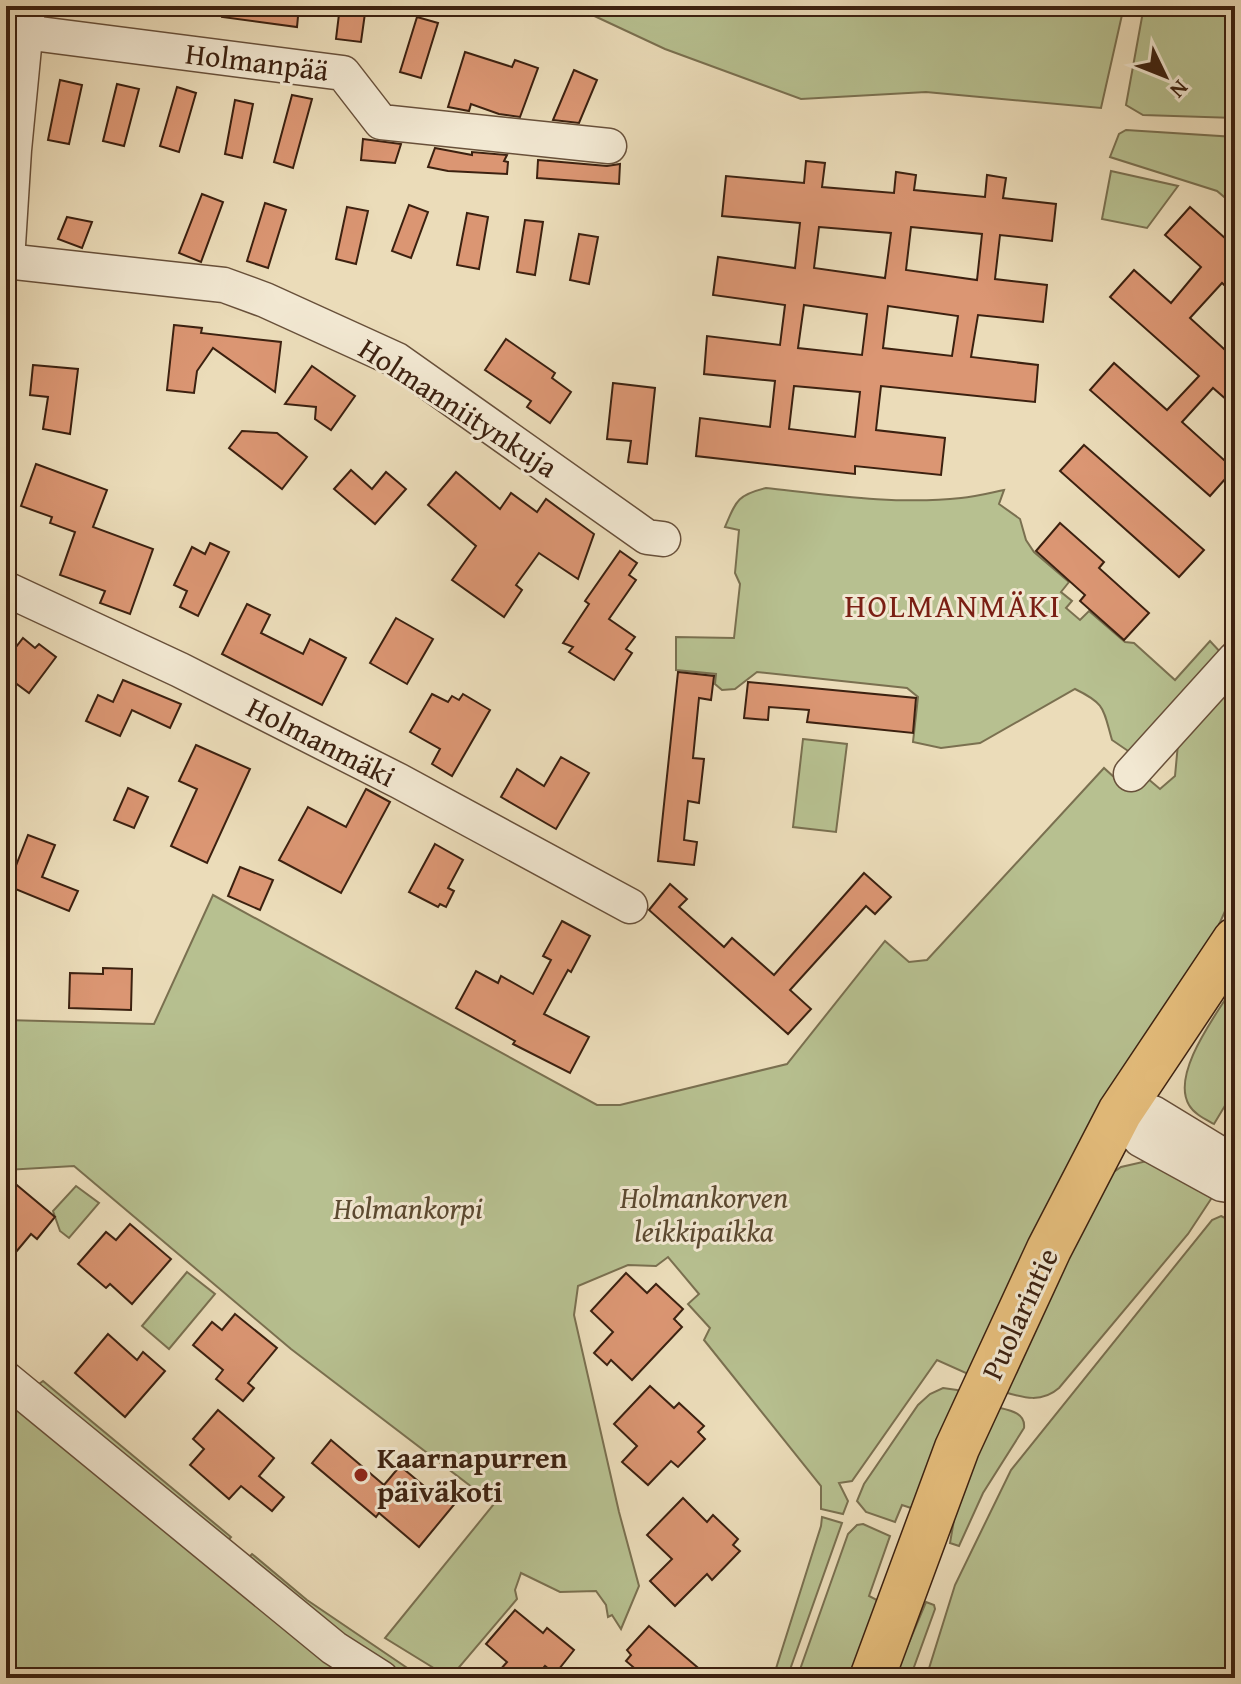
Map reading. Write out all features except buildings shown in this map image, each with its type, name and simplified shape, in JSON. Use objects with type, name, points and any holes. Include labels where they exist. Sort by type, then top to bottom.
[{"type":"main road","name":"Puolarintie","points":[[872,1678],[957,1448],[1049,1249],[1120,1112],[1223,955],[1235,923]]},
{"type":"street","name":"Holmanpää","points":[[26,19],[343,73],[381,122],[609,146]]},
{"type":"street","points":[[6,261],[26,19]]},
{"type":"street","name":"Holmanniitynkuja","points":[[6,261],[224,285],[265,300],[397,360],[647,537],[663,539]]},
{"type":"street","name":"Holmanmäki","points":[[6,589],[180,670],[399,781],[630,906]]},
{"type":"street","points":[[1131,774],[1235,659]]},
{"type":"street","points":[[1120,1112],[1153,1113],[1235,1163]]},
{"type":"street","points":[[1120,1112],[1140,1139],[1222,1184],[1235,1186]]},
{"type":"street","points":[[6,1379],[334,1648],[381,1678]]},
{"type":"green space","points":[[573,6],[1124,6],[1101,108],[926,92],[801,99],[665,49]]},
{"type":"green space","points":[[1144,6],[1235,6],[1235,118],[1143,115],[1126,105]]},
{"type":"green space","points":[[1126,130],[1235,137],[1235,206],[1217,191],[1110,157],[1119,134]]},
{"type":"green space","points":[[1111,171],[1178,186],[1147,228],[1102,219]]},
{"type":"green space","points":[[766,488],[913,500],[966,497],[1004,490],[999,504],[1020,519],[1026,540],[1034,552],[1069,582],[1061,592],[1072,601],[1066,608],[1080,620],[1089,611],[1125,642],[1134,643],[1175,680],[1210,641],[1223,655],[1134,755],[1112,740],[1102,708],[1075,689],[980,743],[941,748],[913,742],[918,697],[907,688],[757,672],[735,689],[722,690],[715,684],[716,674],[676,670],[676,637],[734,638],[740,584],[735,573],[739,530],[725,527],[739,500]]},
{"type":"green space","name":"Holmankorpi","points":[[1235,670],[1235,861],[1231,867],[1235,870],[1235,889],[1208,949],[977,1378],[937,1360],[852,1481],[839,1483],[848,1501],[843,1514],[821,1509],[821,1486],[704,1340],[710,1328],[688,1304],[699,1294],[668,1257],[656,1266],[628,1265],[578,1286],[574,1315],[639,1586],[621,1629],[612,1615],[608,1617],[606,1605],[596,1591],[560,1592],[521,1573],[515,1590],[517,1599],[450,1678],[385,1638],[494,1504],[291,1349],[74,1166],[6,1170],[6,1020],[154,1024],[213,895],[597,1105],[620,1105],[787,1064],[885,941],[909,962],[927,960],[1104,768],[1128,790],[1147,778],[1160,789],[1175,776],[1179,733]]},
{"type":"green space","points":[[803,739],[847,744],[836,832],[793,827]]},
{"type":"green space","points":[[1235,984],[1235,1089],[1214,1124],[1189,1105],[1185,1092],[1186,1076],[1208,1026]]},
{"type":"green space","points":[[1147,1161],[1215,1193],[1188,1234],[1059,1388],[1039,1397],[1004,1392],[1105,1178],[1121,1167]]},
{"type":"green space","points":[[76,1186],[99,1203],[69,1238],[60,1231],[53,1211]]},
{"type":"green space","points":[[1221,1216],[1235,1223],[1235,1678],[926,1678],[955,1585],[1011,1470],[1212,1220]]},
{"type":"green space","points":[[187,1272],[215,1294],[169,1349],[142,1326]]},
{"type":"green space","points":[[43,1381],[231,1537],[222,1547],[35,1387]]},
{"type":"green space","points":[[943,1388],[957,1390],[969,1397],[911,1508],[902,1505],[895,1522],[866,1512],[857,1501],[864,1484],[918,1405]]},
{"type":"green space","points":[[6,1398],[352,1678],[6,1678]]},
{"type":"green space","points":[[996,1407],[1019,1415],[1024,1428],[983,1493],[959,1546],[950,1543],[959,1491]]},
{"type":"green space","points":[[822,1517],[842,1523],[787,1678],[773,1678],[821,1526]]},
{"type":"green space","points":[[863,1524],[890,1536],[869,1596],[877,1600],[857,1678],[797,1678],[848,1534],[857,1525]]},
{"type":"green space","points":[[252,1554],[307,1600],[422,1678],[396,1678],[247,1559]]},
{"type":"green space","points":[[926,1602],[934,1605],[935,1609],[910,1678],[894,1678]]},
{"type":"place","name":"Kaarnapurren päiväkoti","points":[[361,1475]]},
{"type":"district","name":"HOLMANMÄKI","points":[[953,606]]},
{"type":"park label","name":"Holmankorven leikkipaikka","points":[[704,1215]]}]
